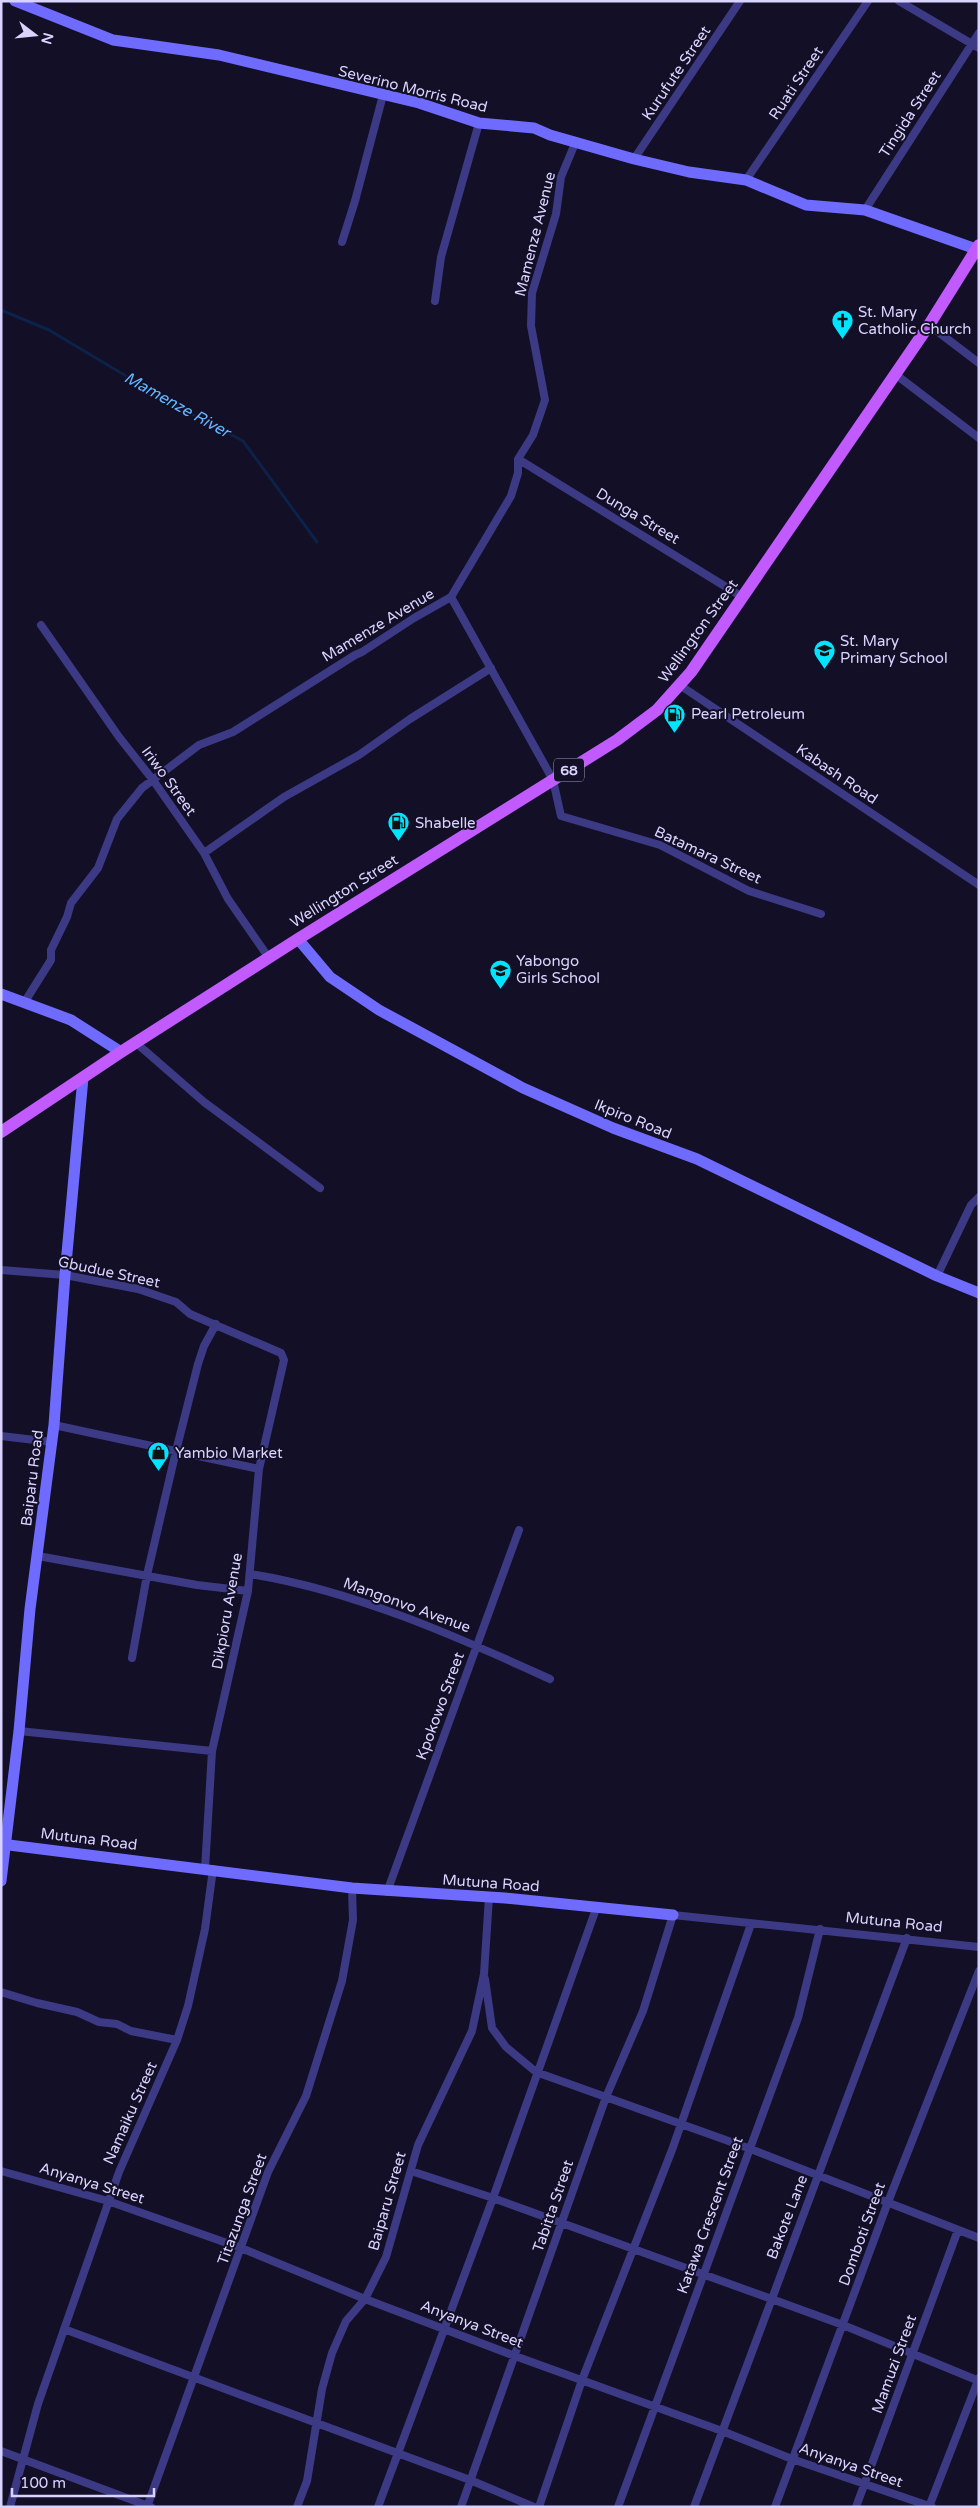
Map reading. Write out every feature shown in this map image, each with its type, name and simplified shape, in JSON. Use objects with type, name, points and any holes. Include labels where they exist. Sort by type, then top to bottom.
[{"type":"main road","name":"Wellington Street","points":[[1,1132],[136,1042],[617,740],[657,710],[681,686],[744,598],[929,325],[977,247]]},
{"type":"street","name":"Severino Morris Road","points":[[15,1],[113,40],[219,55],[419,103],[479,123],[534,128],[550,135],[634,159],[689,172],[746,180],[806,205],[865,210],[977,247]]},
{"type":"street","name":"Kurufute Street","points":[[634,159],[740,1]]},
{"type":"street","name":"Ruati Street","points":[[746,180],[868,1]]},
{"type":"street","points":[[899,1],[975,46]]},
{"type":"street","name":"Tingida Street","points":[[865,210],[975,46],[979,33]]},
{"type":"street","points":[[342,242],[355,201],[383,95]]},
{"type":"street","points":[[435,301],[441,257],[479,123]]},
{"type":"street","name":"Mamenze Avenue","points":[[24,1003],[51,960],[51,950],[67,917],[71,903],[98,868],[116,819],[142,788],[199,745],[233,732],[414,618],[451,597],[511,496],[518,473],[518,459],[532,435],[545,400],[531,326],[532,294],[556,214],[562,177],[576,141]]},
{"type":"street","points":[[929,325],[979,363]]},
{"type":"street","points":[[895,374],[979,438]]},
{"type":"street","name":"Dunga Street","points":[[518,459],[744,598]]},
{"type":"street","name":"Batamara Street","points":[[451,597],[553,780],[561,816],[660,844],[749,891],[821,914]]},
{"type":"street","name":"Iriwo Street","points":[[41,625],[119,737],[153,780],[204,853],[228,899],[269,958]]},
{"type":"street","points":[[204,853],[284,797],[359,756],[410,719],[491,668]]},
{"type":"street","name":"Kabash Road","points":[[681,686],[979,885]]},
{"type":"street","name":"Ikpiro Road","points":[[298,939],[330,977],[371,1004],[523,1088],[613,1128],[696,1159],[937,1276],[979,1292]]},
{"type":"street","points":[[1,994],[71,1020],[121,1052]]},
{"type":"street","points":[[136,1042],[204,1102],[320,1188]]},
{"type":"street","name":"Baiparu Road","points":[[1,1881],[19,1731],[30,1609],[54,1425],[65,1275],[83,1078]]},
{"type":"street","points":[[937,1276],[971,1205],[979,1197]]},
{"type":"street","name":"Gbudue Street","points":[[1,1270],[65,1275],[138,1289],[176,1302],[190,1314],[281,1353],[284,1360]]},
{"type":"street","points":[[132,1658],[147,1575],[176,1451],[198,1364],[204,1346],[216,1324]]},
{"type":"street","name":"Dikpioru Avenue","points":[[209,1869],[212,1751],[248,1590],[259,1469],[284,1360]]},
{"type":"street","points":[[54,1425],[259,1469]]},
{"type":"street","points":[[1,1436],[52,1442]]},
{"type":"street","name":"Kpokowo Street","points":[[387,1892],[519,1530]]},
{"type":"street","points":[[38,1556],[197,1585],[248,1590]]},
{"type":"street","name":"Mangonvo Avenue","points":[[250,1574],[302,1584],[348,1598],[477,1645],[550,1679]]},
{"type":"street","points":[[19,1731],[212,1751]]},
{"type":"street","name":"Mutuna Road","points":[[4,1844],[387,1892],[489,1897],[596,1906],[979,1947]]},
{"type":"street","name":"Namaiku Street","points":[[10,2507],[38,2404],[118,2172],[177,2040],[192,1987],[204,1930],[209,1869]]},
{"type":"street","name":"Titazunga Street","points":[[149,2506],[268,2172],[306,2096],[342,1981],[353,1920],[352,1888]]},
{"type":"street","name":"Baiparu Street","points":[[297,2507],[307,2481],[322,2389],[332,2353],[346,2321],[365,2299],[386,2257],[418,2145],[472,2031],[484,1974],[489,1897]]},
{"type":"street","points":[[378,2507],[493,2198],[596,1906]]},
{"type":"street","name":"Tabitta Street","points":[[461,2507],[606,2097],[643,2011],[673,1915]]},
{"type":"street","points":[[539,2507],[582,2380],[681,2124],[751,1924]]},
{"type":"street","name":"Katawa Crescent Street","points":[[618,2507],[748,2148],[798,2018],[820,1929]]},
{"type":"street","name":"Bakote Lane","points":[[694,2507],[722,2430],[751,2360],[771,2299],[907,1938]]},
{"type":"street","name":"Domboti Street","points":[[775,2507],[888,2202],[979,1972]]},
{"type":"street","points":[[484,1974],[492,2028],[506,2047],[536,2072],[818,2174],[979,2238]]},
{"type":"street","points":[[1,1992],[37,2004],[77,2012],[98,2022],[118,2024],[131,2031],[177,2040]]},
{"type":"street","name":"Anyanya Street","points":[[1,2171],[108,2201],[241,2248],[365,2299],[515,2356],[722,2430],[792,2459],[930,2506]]},
{"type":"street","points":[[410,2171],[493,2198],[844,2325],[978,2380],[930,2506]]},
{"type":"street","name":"Mamuzi Street","points":[[856,2507],[958,2230]]},
{"type":"street","points":[[64,2329],[470,2480],[534,2507]]},
{"type":"street","points":[[1,2451],[149,2506]]},
{"type":"waterway","name":"Mamenze River","points":[[1,310],[49,330],[178,407],[243,441],[317,542]]},
{"type":"place","name":"St. Mary Catholic Church","points":[[842,340]]},
{"type":"place","name":"St. Mary Primary School","points":[[824,669]]},
{"type":"place","name":"Pearl Petroleum","points":[[675,733]]},
{"type":"place","name":"Shabelle","points":[[399,842]]},
{"type":"place","name":"Yabongo Girls School","points":[[500,989]]},
{"type":"place","name":"Yambio Market","points":[[159,1472]]}]
